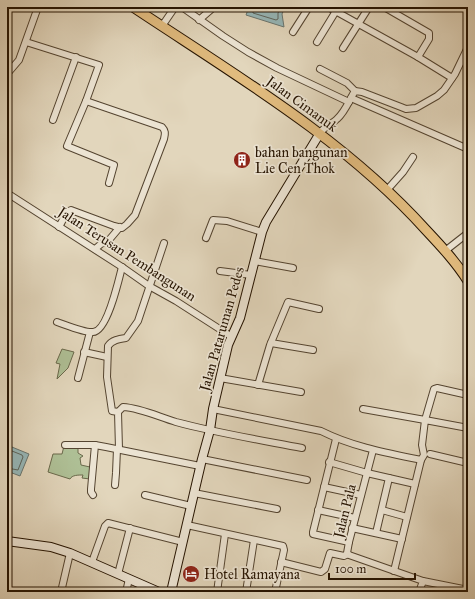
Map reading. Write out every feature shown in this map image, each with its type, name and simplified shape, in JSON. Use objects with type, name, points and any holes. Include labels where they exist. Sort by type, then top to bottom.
[{"type":"main road","name":"Jalan Cimanuk","points":[[133,7],[241,77],[320,133],[387,190],[412,214],[459,267],[468,281]]},
{"type":"street","points":[[7,74],[19,60],[38,7]]},
{"type":"street","points":[[162,26],[175,7]]},
{"type":"street","points":[[182,7],[254,55],[277,68],[468,149]]},
{"type":"street","points":[[200,20],[214,7]]},
{"type":"street","points":[[294,32],[309,7]]},
{"type":"street","points":[[328,7],[359,23],[452,78]]},
{"type":"street","points":[[343,48],[369,7]]},
{"type":"street","points":[[384,7],[429,34],[430,39],[418,57]]},
{"type":"street","points":[[317,42],[336,11]]},
{"type":"street","points":[[26,42],[99,65],[68,146],[114,165],[109,183]]},
{"type":"street","points":[[320,69],[347,83],[355,91],[362,92],[410,109],[421,105],[437,96],[444,90],[468,47]]},
{"type":"street","points":[[53,120],[76,57]]},
{"type":"street","points":[[320,133],[323,128],[337,119],[344,111],[355,91]]},
{"type":"street","points":[[86,101],[162,127],[164,129],[164,139],[161,148],[134,215],[127,224],[120,228],[95,250]]},
{"type":"street","name":"Jalan Pataruman Pedes","points":[[171,592],[210,430],[213,409],[228,345],[240,318],[262,232],[320,133]]},
{"type":"street","points":[[387,190],[413,158]]},
{"type":"street","name":"Jalan Terusan Pembangunan","points":[[7,193],[149,286],[232,338]]},
{"type":"street","points":[[59,227],[67,212],[71,210],[120,228]]},
{"type":"street","points":[[206,238],[213,220],[227,221],[262,232]]},
{"type":"street","points":[[445,251],[468,233]]},
{"type":"street","points":[[118,412],[112,411],[107,377],[108,349],[110,343],[126,338],[138,321],[164,243]]},
{"type":"street","points":[[254,261],[293,268]]},
{"type":"street","points":[[57,322],[90,332],[96,332],[103,324],[111,306],[122,267]]},
{"type":"street","points":[[220,271],[251,276]]},
{"type":"street","points":[[258,385],[271,343],[288,302],[319,309]]},
{"type":"street","points":[[78,378],[90,332]]},
{"type":"street","points":[[271,343],[313,350]]},
{"type":"street","points":[[84,352],[107,357]]},
{"type":"street","points":[[220,378],[300,392]]},
{"type":"street","points":[[394,571],[421,460],[424,455],[422,445],[425,420],[434,389],[437,388],[468,394]]},
{"type":"street","points":[[115,485],[118,449],[118,412],[123,407],[210,430],[302,448]]},
{"type":"street","points":[[213,409],[321,431],[336,438],[373,450],[421,460]]},
{"type":"street","points":[[363,409],[468,428]]},
{"type":"street","points":[[336,438],[313,533],[349,542]]},
{"type":"street","points":[[65,445],[95,445],[307,480]]},
{"type":"street","points":[[93,495],[91,489],[95,445]]},
{"type":"street","name":"Jalan Pala","points":[[373,450],[352,528],[347,552],[348,554],[423,581],[456,590],[468,590]]},
{"type":"street","points":[[430,454],[468,463]]},
{"type":"street","points":[[329,462],[367,473],[415,484]]},
{"type":"street","points":[[376,533],[389,478]]},
{"type":"street","points":[[324,487],[361,495]]},
{"type":"street","points":[[194,492],[277,509]]},
{"type":"street","points":[[145,495],[191,506]]},
{"type":"street","points":[[318,510],[355,518]]},
{"type":"street","points":[[382,510],[407,517]]},
{"type":"street","points":[[92,562],[106,524],[108,523],[183,542]]},
{"type":"street","points":[[187,525],[283,546],[284,550],[275,592]]},
{"type":"street","points":[[118,574],[130,528]]},
{"type":"street","points":[[352,528],[402,539]]},
{"type":"street","points":[[217,592],[225,534]]},
{"type":"street","points":[[246,592],[254,540]]},
{"type":"street","points":[[7,541],[51,547],[70,553],[159,592]]},
{"type":"street","points":[[61,592],[70,553]]},
{"type":"street","points":[[281,562],[321,572],[325,569],[330,553],[344,556],[348,554]]},
{"type":"street","points":[[126,592],[129,579]]},
{"type":"street","points":[[419,592],[423,581]]},
{"type":"green space","points":[[62,349],[74,352],[68,368],[57,379],[60,364],[56,363]]},
{"type":"green space","points":[[64,446],[78,448],[78,453],[83,456],[80,458],[81,465],[90,467],[90,479],[82,478],[83,475],[77,475],[70,479],[48,472],[53,454],[62,454]]},
{"type":"water","points":[[249,7],[285,7],[282,14],[284,27],[246,15]]},
{"type":"water","points":[[7,445],[29,454],[20,476],[7,471]]},
{"type":"place","name":"bahan bangunan Lie Cen Thok","points":[[242,160]]},
{"type":"place","name":"Hotel Ramayana","points":[[191,574]]}]
